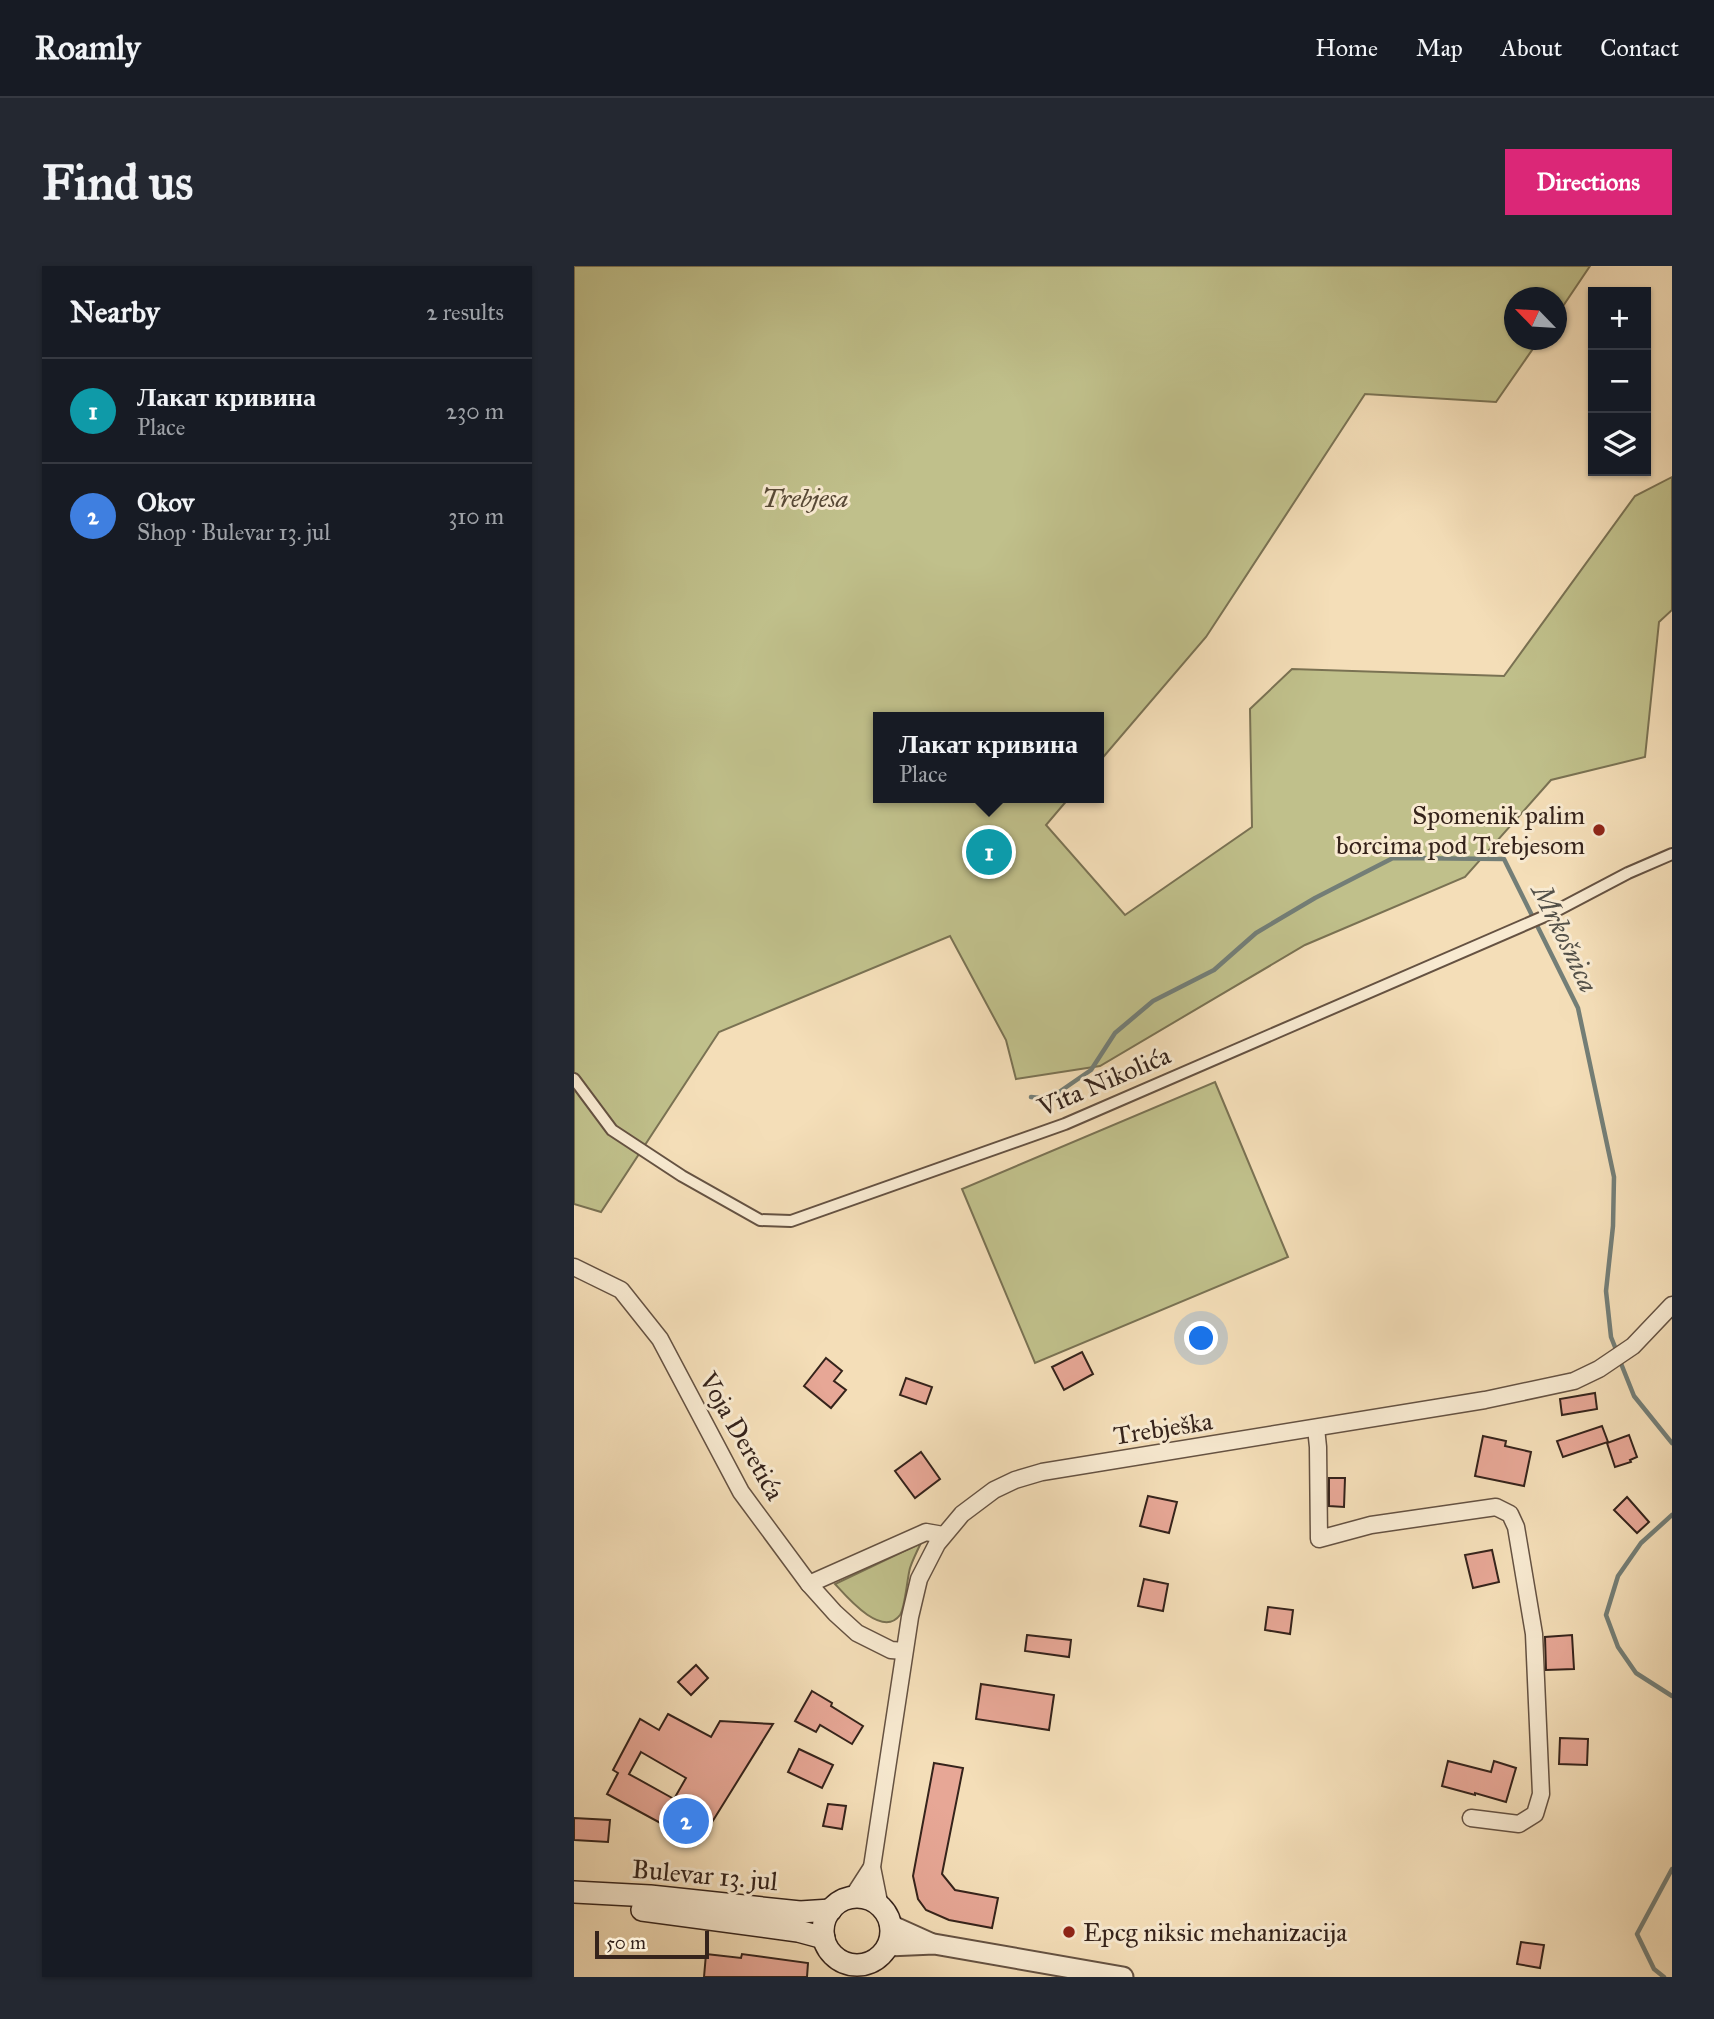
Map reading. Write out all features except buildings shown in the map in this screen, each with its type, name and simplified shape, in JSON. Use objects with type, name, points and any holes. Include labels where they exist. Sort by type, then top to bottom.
[{"type":"main road","name":"Bulevar 13. jul","points":[[574,1892],[650,1896],[800,1912],[831,1910]]},
{"type":"main road","points":[[828,1947],[842,1962],[861,1965],[867,1970],[883,1952],[886,1926],[872,1901],[852,1898],[837,1904],[826,1918],[823,1928],[828,1947],[838,1977]]},
{"type":"main road","name":"Bulevar 13. jul","points":[[574,1906],[704,1917],[798,1931],[828,1947]]},
{"type":"street","name":"Vita Nikolića","points":[[574,1079],[612,1130],[682,1176],[760,1220],[790,1221],[1065,1124],[1552,913],[1628,873],[1672,854]]},
{"type":"street","name":"Voja Deretića","points":[[574,1267],[621,1290],[660,1339],[741,1492],[809,1584],[857,1633],[891,1650],[904,1651]]},
{"type":"street","name":"Trebješka","points":[[872,1867],[915,1591],[930,1556],[943,1535],[962,1514],[985,1496],[1028,1476],[1485,1400],[1574,1381],[1600,1369],[1633,1346],[1672,1305]]},
{"type":"street","points":[[1316,1428],[1319,1539],[1371,1525],[1496,1507],[1510,1514],[1517,1527],[1534,1634],[1541,1794],[1535,1814],[1519,1824],[1471,1818]]},
{"type":"street","points":[[809,1584],[926,1532],[943,1535]]},
{"type":"street","points":[[852,1898],[872,1867]]},
{"type":"street","points":[[872,1867],[886,1926],[934,1944],[1122,1977]]},
{"type":"green space","name":"Trebjesa","points":[[574,266],[1590,266],[1567,300],[1567,287],[1504,287],[1504,350],[1532,350],[1496,402],[1365,394],[1206,637],[1104,756],[1104,712],[873,712],[873,803],[1065,803],[1046,825],[1125,915],[1252,827],[1250,709],[1292,669],[1504,676],[1635,496],[1672,477],[1672,610],[1659,622],[1645,757],[1551,780],[1465,877],[1305,945],[1100,1066],[1016,1079],[1006,1040],[950,936],[719,1032],[601,1212],[574,1204]]},
{"type":"green space","points":[[1215,1082],[1288,1257],[1035,1363],[962,1189]]},
{"type":"green space","points":[[921,1543],[910,1568],[902,1611],[892,1621],[874,1619],[835,1584]]},
{"type":"waterway","name":"Mrkošnica","points":[[1031,1097],[1049,1099],[1091,1070],[1115,1033],[1153,1001],[1214,970],[1256,933],[1315,898],[1393,858],[1504,859],[1578,1008],[1614,1177],[1613,1226],[1606,1291],[1611,1337],[1617,1352]]},
{"type":"waterway","name":"Mrkošnica","points":[[1620,1361],[1634,1396],[1672,1443]]},
{"type":"waterway","name":"Mrkošnica","points":[[1672,1515],[1641,1543],[1618,1576],[1606,1615],[1618,1647],[1636,1673],[1672,1696]]},
{"type":"waterway","name":"Mrkošnica","points":[[1664,1977],[1654,1969],[1637,1934],[1672,1869]]},
{"type":"place","name":"Spomenik palim borcima pod Trebjesom","points":[[1599,830]]},
{"type":"place","name":"Лакат кривина","points":[[989,852]]},
{"type":"place","name":"Okov","points":[[686,1821]]},
{"type":"place","name":"Epcg niksic mehanizacija","points":[[1069,1932]]}]
